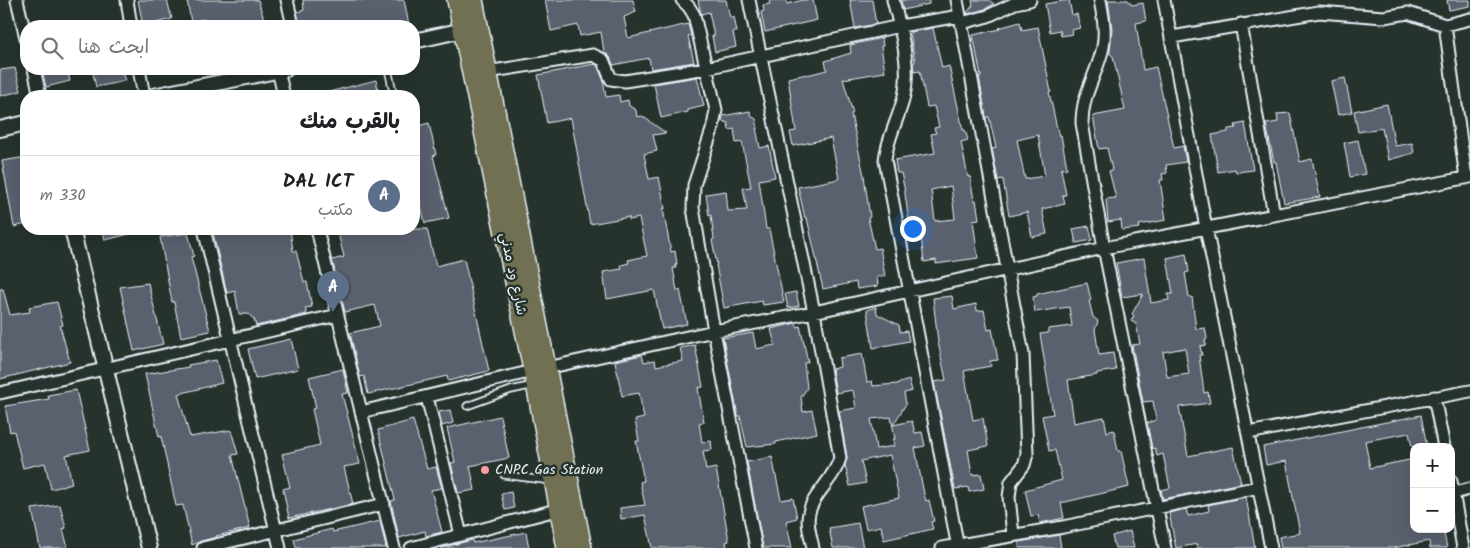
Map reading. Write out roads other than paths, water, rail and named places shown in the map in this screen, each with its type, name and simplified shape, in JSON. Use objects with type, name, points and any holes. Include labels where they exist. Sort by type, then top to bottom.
[{"type":"highway","name":"شارع ود مدني","points":[[457,0],[487,72],[538,374],[554,481],[567,548]]},
{"type":"highway","name":"شارع ود مدني","points":[[473,0],[470,28],[538,374],[582,548]]},
{"type":"street","points":[[17,0],[22,20]]},
{"type":"street","points":[[126,0],[130,20]]},
{"type":"street","points":[[287,0],[292,20]]},
{"type":"street","points":[[682,0],[694,15],[716,110],[716,119],[694,185],[693,208],[714,331],[756,548]]},
{"type":"street","points":[[749,0],[814,312],[840,458],[838,468],[813,502],[809,511],[808,522],[813,548]]},
{"type":"street","points":[[894,0],[908,76],[903,101],[886,147],[885,160],[908,291],[958,547]]},
{"type":"street","points":[[957,0],[1023,354],[1027,454],[1024,465],[1011,482],[1009,497],[1013,535]]},
{"type":"street","points":[[487,72],[593,55],[603,60],[611,79],[625,81],[706,68],[900,26],[988,16],[1015,3],[1030,0]]},
{"type":"street","points":[[1100,0],[1104,21],[1102,49],[1085,96],[1082,109],[1082,123],[1104,248],[1165,548]]},
{"type":"street","points":[[1164,0],[1206,228],[1271,548]]},
{"type":"street","points":[[1172,37],[1319,12],[1384,17],[1408,13],[1445,25],[1470,19]]},
{"type":"street","points":[[1241,24],[1274,215]]},
{"type":"street","points":[[361,412],[538,374],[714,331],[814,312],[1104,248],[1468,178],[1445,25]]},
{"type":"street","points":[[420,40],[470,28]]},
{"type":"street","points":[[35,75],[39,90]]},
{"type":"street","points":[[140,75],[143,90]]},
{"type":"street","points":[[191,90],[259,75]]},
{"type":"street","points":[[282,75],[284,90]]},
{"type":"street","points":[[0,129],[20,124]]},
{"type":"street","points":[[73,235],[149,548]]},
{"type":"street","points":[[205,235],[280,548]]},
{"type":"street","points":[[318,235],[394,548]]},
{"type":"street","points":[[0,393],[338,315]]},
{"type":"street","points":[[1248,432],[1470,391]]},
{"type":"street","points":[[427,397],[461,535]]},
{"type":"street","points":[[1434,397],[1443,443]]},
{"type":"street","points":[[942,548],[958,547],[1063,527],[1259,487]]},
{"type":"street","points":[[1452,488],[1463,548]]},
{"type":"street","points":[[1455,488],[1470,490]]},
{"type":"street","points":[[203,548],[384,504]]},
{"type":"street","points":[[411,548],[560,509]]},
{"type":"lane","points":[[389,75],[393,90]]},
{"type":"lane","points":[[467,406],[512,390],[538,374]]},
{"type":"lane","points":[[504,475],[554,481]]},
{"type":"place","name":"DAL ICT","points":[[333,312]]},
{"type":"place","name":"CNPC Gas Station","points":[[485,470]]}]
